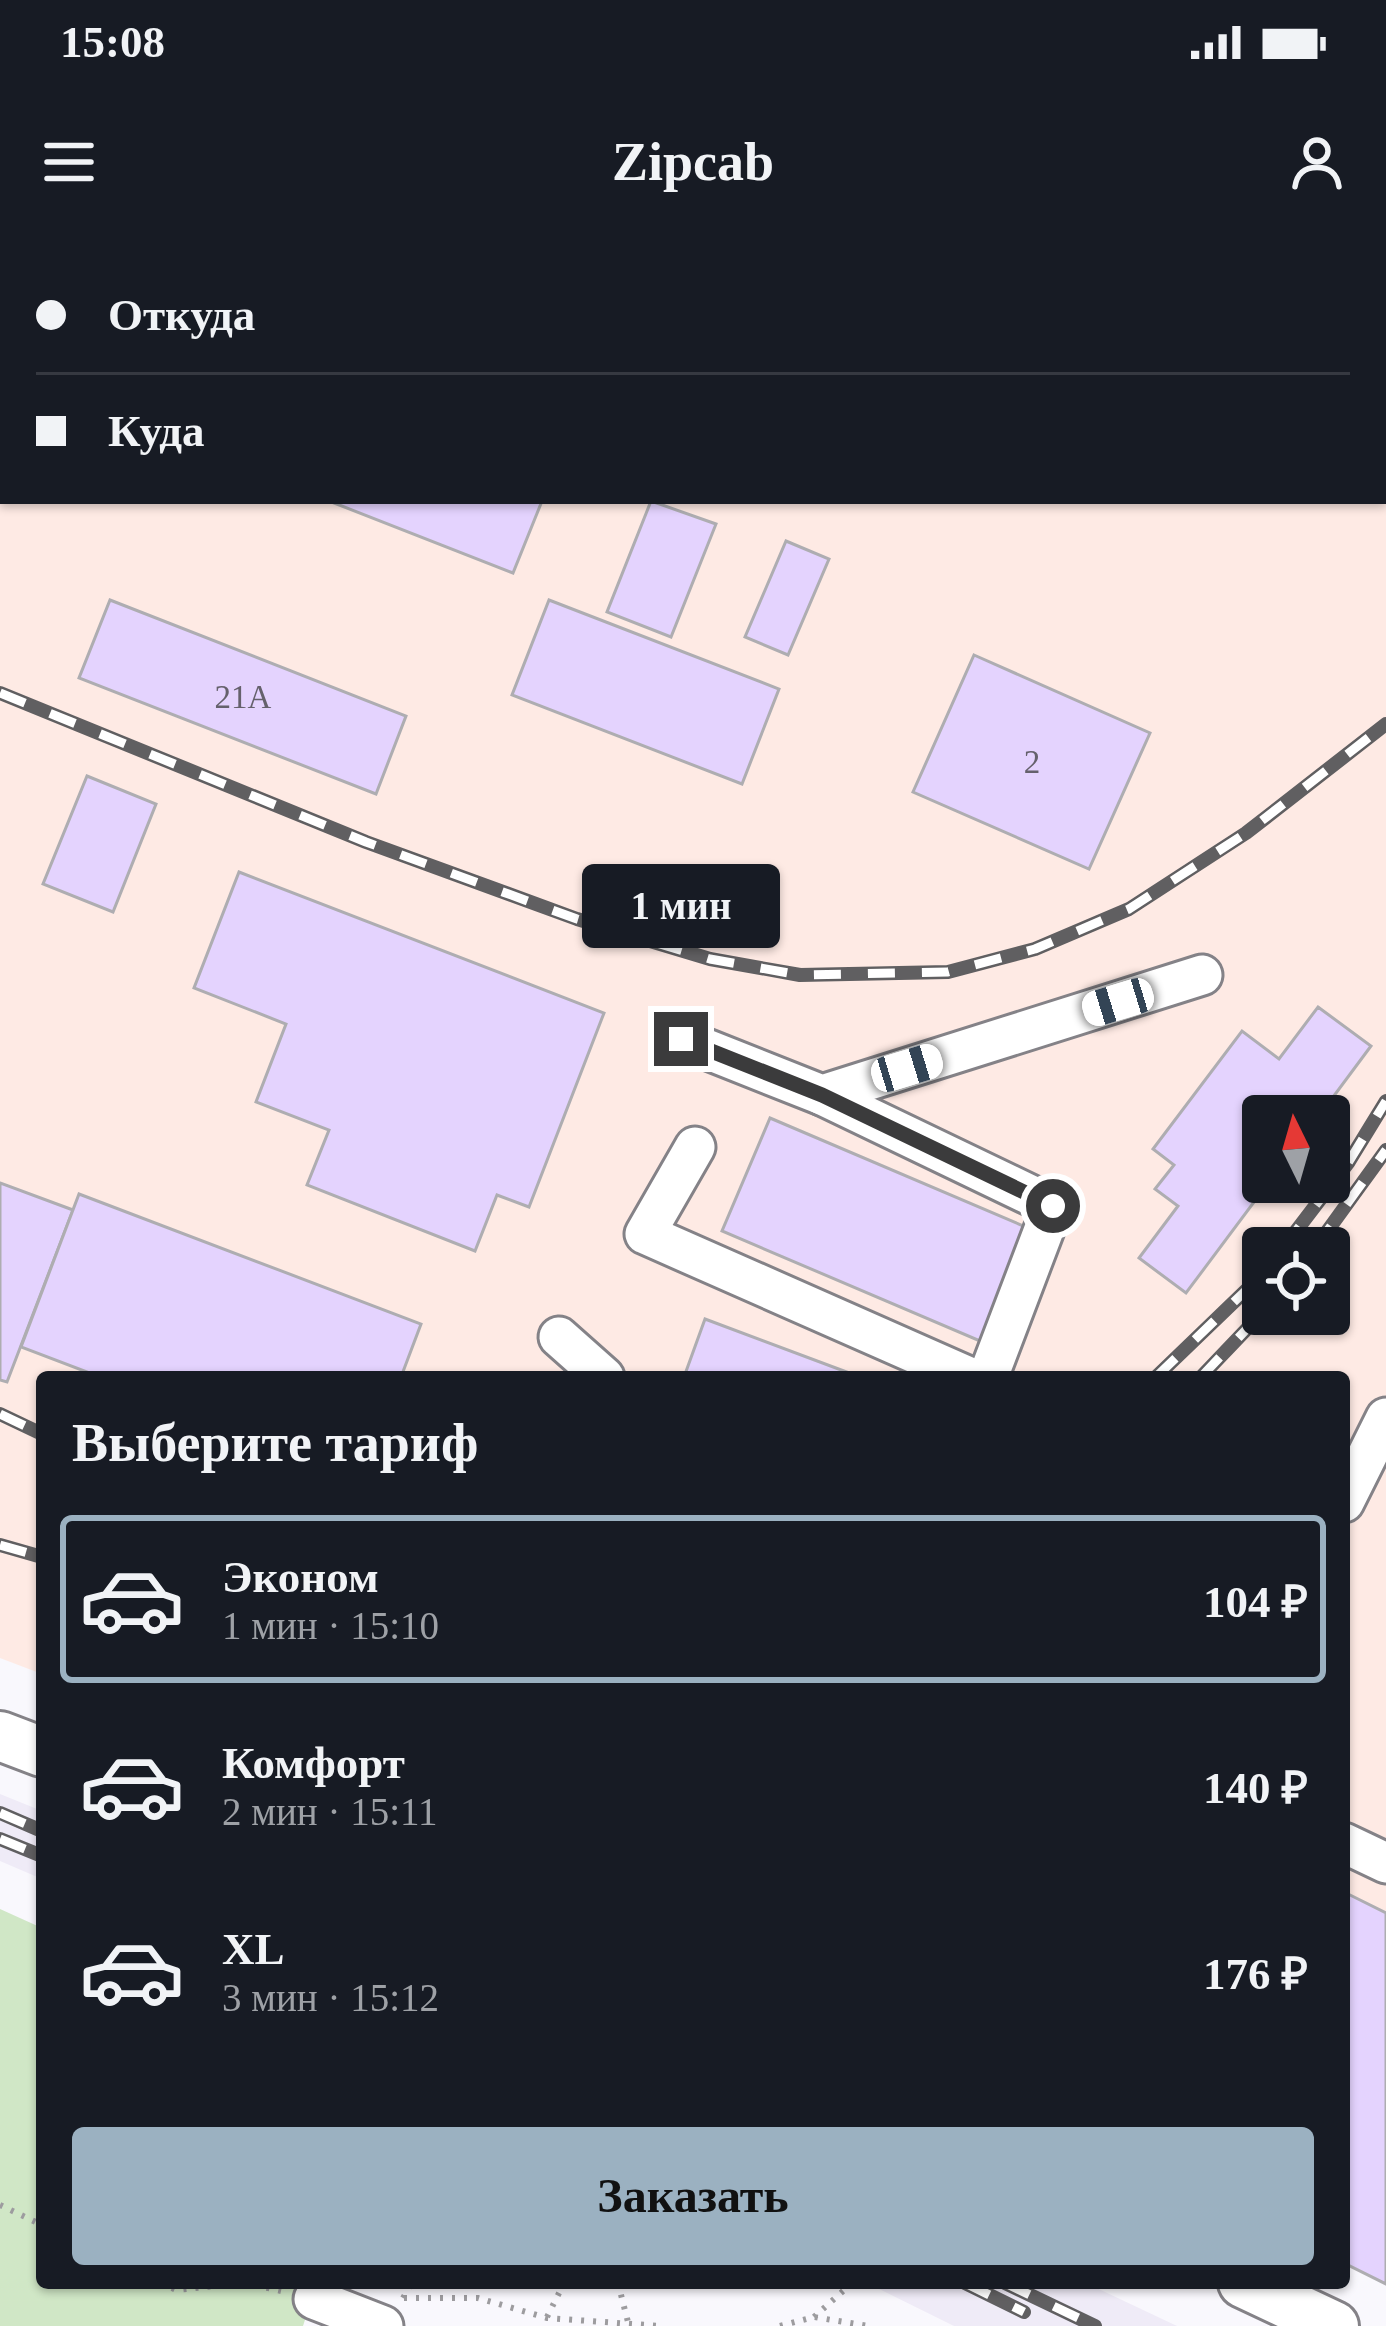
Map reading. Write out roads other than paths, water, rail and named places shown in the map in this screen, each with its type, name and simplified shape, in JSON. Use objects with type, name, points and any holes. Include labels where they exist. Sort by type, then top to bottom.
[{"type":"main road","points":[[0,1736],[36,1750]]},
{"type":"main road","points":[[1257,2289],[1334,2326]]},
{"type":"street","points":[[822,1095],[1202,975]]},
{"type":"street","points":[[681,1039],[822,1095],[1053,1206],[990,1371]]},
{"type":"street","points":[[695,1147],[645,1234],[956,1371]]},
{"type":"street","points":[[559,1337],[597,1371]]},
{"type":"street","points":[[1350,1490],[1386,1418]]},
{"type":"street","points":[[1350,1846],[1386,1863]]},
{"type":"street","points":[[328,2304],[393,2312]]},
{"type":"railway","points":[[0,693],[366,842],[577,919],[710,959],[800,975],[948,972],[1035,949],[1129,909],[1246,833],[1386,724]]},
{"type":"railway","points":[[1299,1227],[1348,1163],[1386,1101]]},
{"type":"railway","points":[[1330,1227],[1386,1150]]},
{"type":"railway","points":[[1162,1371],[1242,1294]]},
{"type":"railway","points":[[1207,1371],[1242,1334]]},
{"type":"railway","points":[[0,1414],[36,1431]]},
{"type":"railway","points":[[0,1545],[36,1555]]},
{"type":"railway","points":[[0,1813],[36,1828]]},
{"type":"railway","points":[[0,1839],[36,1854]]},
{"type":"railway","points":[[977,2289],[1024,2312]]},
{"type":"railway","points":[[1018,2289],[1095,2326]]}]
